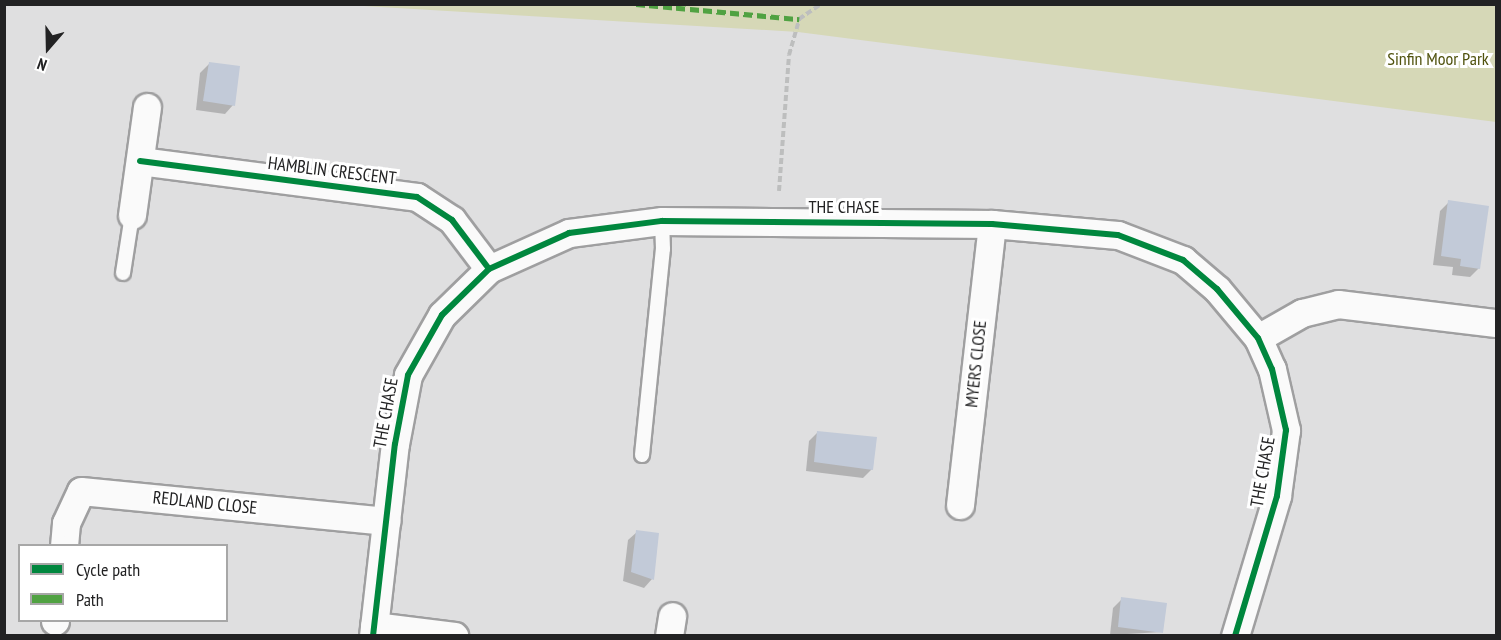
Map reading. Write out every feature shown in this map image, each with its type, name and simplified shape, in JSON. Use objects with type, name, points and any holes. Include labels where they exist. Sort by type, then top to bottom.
[{"type":"street","points":[[132,215],[147,107]]},
{"type":"street","name":"HAMBLIN CRESCENT","points":[[140,161],[417,197],[452,220],[489,270]]},
{"type":"street","name":"THE CHASE","points":[[374,631],[394,444],[408,375],[442,315],[489,270],[569,233],[662,221],[992,224],[1118,235],[1183,260],[1217,289],[1258,338],[1272,369],[1286,429],[1277,496],[1235,636]]},
{"type":"street","name":"MYERS CLOSE","points":[[960,505],[992,224]]},
{"type":"street","points":[[1258,338],[1302,313],[1338,304],[1497,323]]},
{"type":"street","name":"REDLAND CLOSE","points":[[64,544],[66,523],[81,491],[387,521]]},
{"type":"street","points":[[374,631],[454,636]]},
{"type":"lane","points":[[123,273],[131,241],[132,215]]},
{"type":"lane","points":[[642,455],[663,249],[662,221]]},
{"type":"path","points":[[777,222],[789,55],[799,19],[821,4]]},
{"type":"green space","name":"Sinfin Moor Park","points":[[347,5],[1496,5],[1496,122],[798,32]]},
{"type":"building","points":[[209,62],[240,66],[235,106],[203,101]]},
{"type":"building","points":[[1448,200],[1489,206],[1480,269],[1460,266],[1461,259],[1441,256]]},
{"type":"building","points":[[817,431],[877,437],[873,470],[814,462]]},
{"type":"building","points":[[636,530],[659,533],[654,580],[631,572]]},
{"type":"building","points":[[1121,597],[1167,603],[1163,633],[1118,627]]},
{"type":"marked path","points":[[636,4],[799,19]]},
{"type":"cycle path","points":[[140,161],[417,197],[452,220],[489,269]]},
{"type":"cycle path","points":[[373,636],[395,444],[408,375],[442,315],[489,269],[569,233],[662,221],[992,224],[1118,235],[1183,260],[1217,289],[1258,338],[1272,369],[1286,430],[1277,496],[1235,636]]}]
